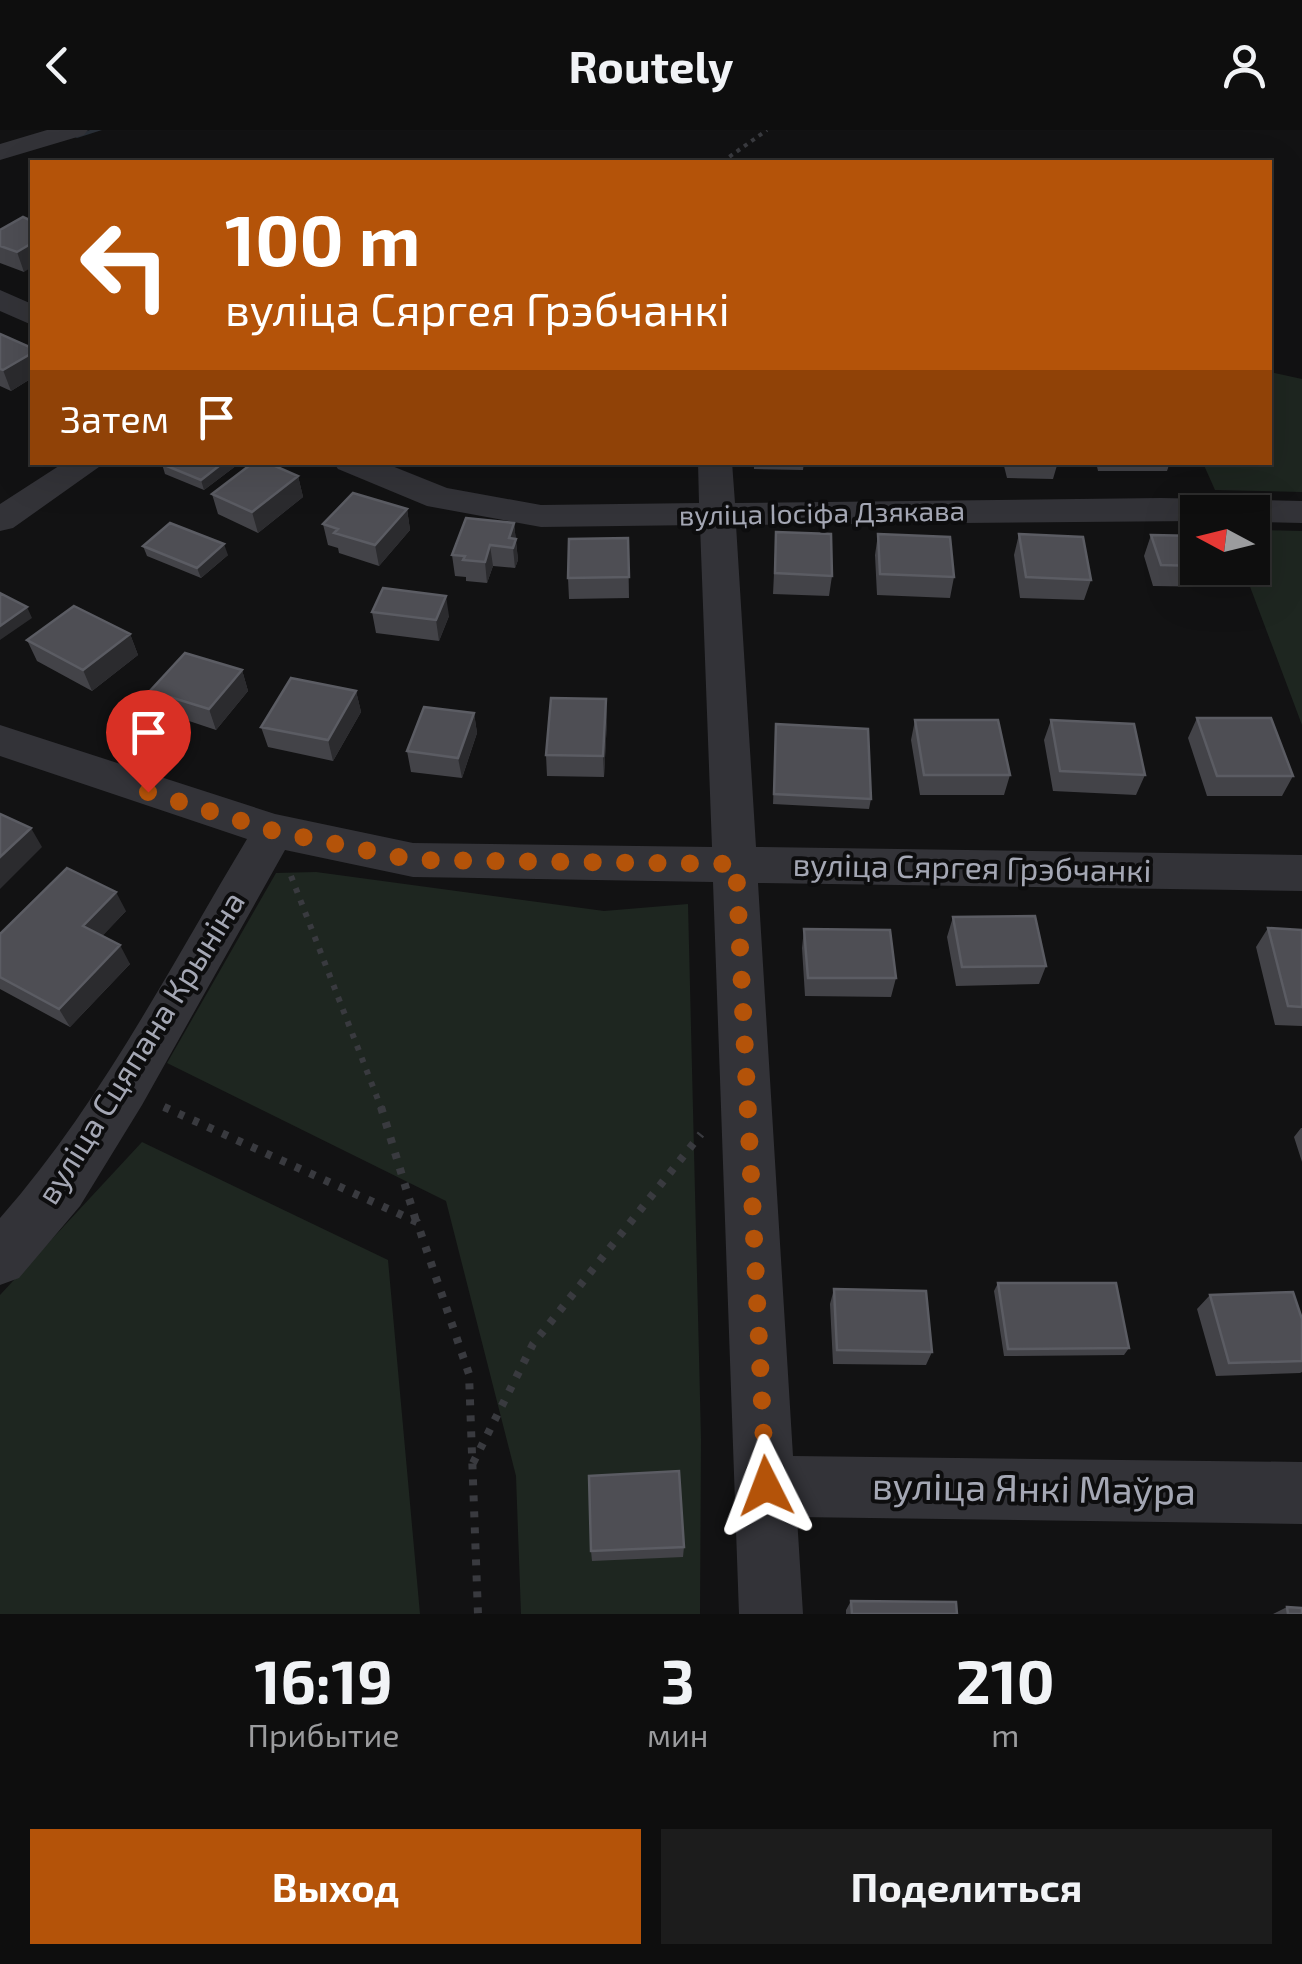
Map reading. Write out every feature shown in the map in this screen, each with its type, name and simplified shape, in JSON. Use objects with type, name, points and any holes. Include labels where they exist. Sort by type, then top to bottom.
[{"type":"street","points":[[9,150],[75,130]]},
{"type":"street","points":[[0,299],[30,315]]},
{"type":"street","points":[[0,520],[84,465]]},
{"type":"street","name":"вуліца Іосіфа Дзякава","points":[[358,465],[440,498],[541,516],[1161,509],[1302,512]]},
{"type":"street","points":[[716,465],[771,1614]]},
{"type":"street","name":"вуліца Сяргея Грэбчанкі","points":[[0,740],[274,831],[413,860],[1302,873]]},
{"type":"street","name":"вуліца Сцяпана Крыніна","points":[[0,1259],[61,1188],[124,1089],[274,831]]},
{"type":"street","name":"вуліца Янкі Маўра","points":[[766,1486],[1302,1492]]},
{"type":"path","points":[[725,160],[767,130]]},
{"type":"path","points":[[274,831],[389,1128],[468,1374],[478,1614]]},
{"type":"path","points":[[472,1464],[533,1344],[746,1078]]},
{"type":"path","points":[[124,1089],[417,1222]]},
{"type":"shaded area","points":[[1272,372],[1302,379],[1302,492],[1215,490],[1204,465],[1272,465]]},
{"type":"shaded area","points":[[1270,530],[1302,531],[1302,725],[1249,585],[1270,585]]},
{"type":"shaded area","points":[[316,872],[604,911],[688,904],[701,1439],[700,1614],[521,1614],[516,1476],[446,1201],[167,1063],[276,873]]},
{"type":"shaded area","points":[[142,1142],[388,1260],[420,1614],[0,1614],[0,1295]]},
{"type":"building","points":[[23,217],[30,220],[30,244],[17,252],[0,246],[0,230]]},
{"type":"building","points":[[0,334],[30,347],[30,354],[0,369]]},
{"type":"building","points":[[164,465],[220,465],[201,480]]},
{"type":"building","points":[[250,465],[273,465],[298,476],[252,512],[212,494]]},
{"type":"building","points":[[353,493],[407,509],[375,545],[334,533],[338,529],[323,524]]},
{"type":"building","points":[[466,518],[514,523],[509,538],[516,539],[513,548],[490,545],[485,562],[452,555]]},
{"type":"building","points":[[170,523],[224,544],[197,568],[143,546]]},
{"type":"building","points":[[776,532],[831,534],[832,576],[775,573]]},
{"type":"building","points":[[878,534],[950,537],[954,577],[880,574]]},
{"type":"building","points":[[1019,534],[1083,537],[1091,580],[1026,577]]},
{"type":"building","points":[[1151,535],[1180,536],[1180,566],[1161,565]]},
{"type":"building","points":[[628,538],[629,577],[568,578],[569,539]]},
{"type":"building","points":[[383,588],[446,596],[436,620],[372,612]]},
{"type":"building","points":[[0,593],[27,607],[0,626]]},
{"type":"building","points":[[74,606],[130,634],[83,670],[27,640]]},
{"type":"building","points":[[185,653],[242,670],[209,709],[150,691]]},
{"type":"building","points":[[291,678],[356,691],[328,740],[261,727]]},
{"type":"building","points":[[551,698],[606,699],[603,756],[546,755]]},
{"type":"building","points":[[424,707],[474,713],[458,758],[407,751]]},
{"type":"building","points":[[1197,718],[1271,718],[1293,776],[1217,776]]},
{"type":"building","points":[[915,720],[998,720],[1010,775],[924,775]]},
{"type":"building","points":[[1051,720],[1134,724],[1145,775],[1060,771]]},
{"type":"building","points":[[776,724],[868,729],[871,799],[774,794]]},
{"type":"building","points":[[0,814],[31,828],[0,857]]},
{"type":"building","points":[[67,868],[116,892],[83,926],[120,945],[59,1009],[0,977],[0,934]]},
{"type":"building","points":[[1035,916],[1046,966],[962,967],[953,917]]},
{"type":"building","points":[[1268,928],[1302,930],[1302,1007],[1288,1006]]},
{"type":"building","points":[[804,929],[890,930],[896,978],[808,978]]},
{"type":"building","points":[[998,1283],[1116,1283],[1129,1348],[1008,1349]]},
{"type":"building","points":[[834,1289],[926,1291],[932,1352],[837,1350]]},
{"type":"building","points":[[1293,1292],[1302,1319],[1302,1361],[1229,1363],[1210,1295]]},
{"type":"building","points":[[679,1471],[684,1547],[591,1551],[589,1476]]},
{"type":"building","points":[[851,1601],[956,1602],[957,1614],[852,1614]]},
{"type":"building","points":[[1287,1607],[1302,1608],[1302,1614],[1288,1614]]},
{"type":"waterway","points":[[77,136],[98,130]]},
{"type":"route","points":[[148,792],[274,831],[413,860],[736,864],[766,1486]]}]
